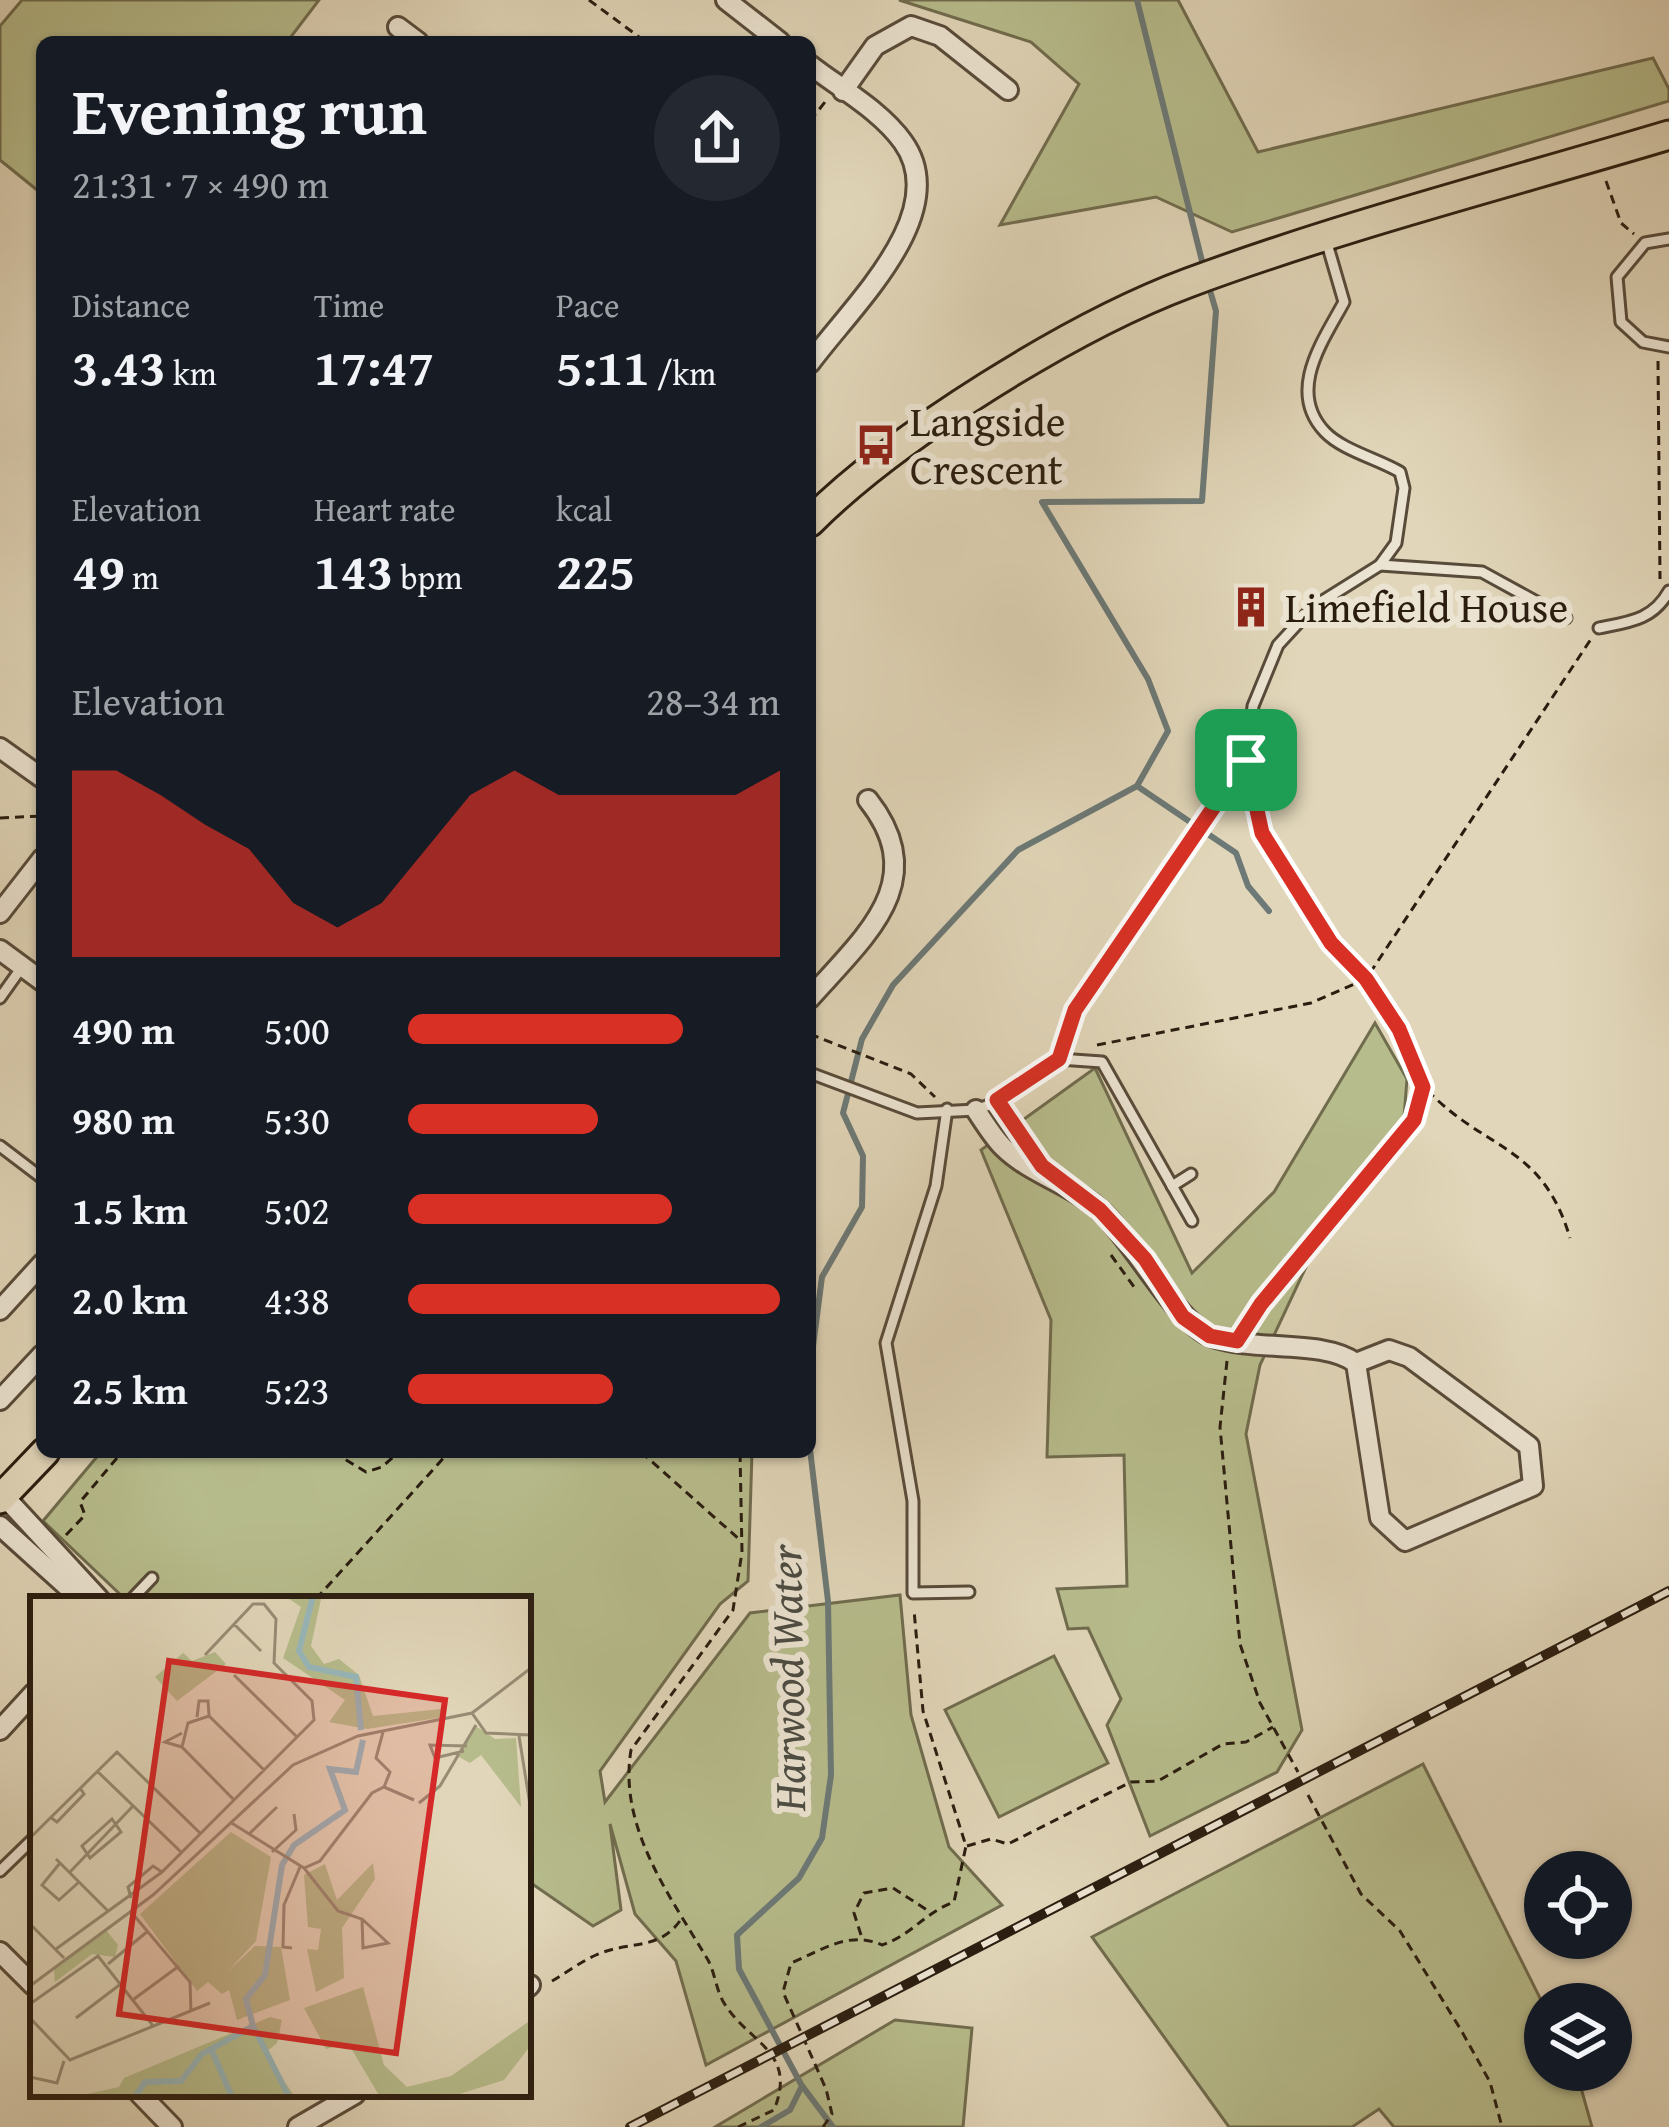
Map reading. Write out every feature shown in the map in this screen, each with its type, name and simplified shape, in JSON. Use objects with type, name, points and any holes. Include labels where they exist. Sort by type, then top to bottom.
[{"type":"main road","points":[[816,510],[941,418],[1091,328],[1185,284],[1669,135]]},
{"type":"main road","points":[[2,1497],[39,1458]]},
{"type":"street","points":[[726,0],[772,36]]},
{"type":"street","points":[[840,89],[875,46],[911,26],[940,36],[1008,90]]},
{"type":"street","points":[[398,27],[410,36]]},
{"type":"street","points":[[816,70],[879,116],[905,145],[920,191],[911,226],[818,336]]},
{"type":"street","points":[[0,748],[36,774]]},
{"type":"street","points":[[816,990],[895,890],[898,851],[885,821],[868,800]]},
{"type":"street","points":[[885,821],[906,812]]},
{"type":"street","points":[[0,913],[36,868]]},
{"type":"street","points":[[0,950],[36,977]]},
{"type":"street","points":[[976,1110],[1004,1149],[1100,1210],[1145,1259],[1183,1317],[1210,1336],[1309,1352],[1330,1350],[1356,1363],[1389,1350],[1409,1357],[1529,1447],[1533,1486],[1429,1535],[1405,1541],[1392,1534],[1379,1518],[1356,1363]]},
{"type":"street","points":[[0,1310],[36,1271]]},
{"type":"street","points":[[0,1400],[36,1361]]},
{"type":"street","points":[[2,1497],[96,1596]]},
{"type":"street","points":[[0,1526],[78,1596]]},
{"type":"street","points":[[0,1730],[30,1697]]},
{"type":"street","points":[[0,1952],[30,1982]]},
{"type":"street","points":[[143,2097],[172,2127]]},
{"type":"street","points":[[298,2127],[350,2097]]},
{"type":"lane","points":[[1663,348],[1621,322],[1617,277],[1645,243],[1669,239]]},
{"type":"lane","points":[[816,1075],[917,1113],[976,1110],[1061,1055],[1075,1010],[1246,760],[1253,706],[1278,645],[1313,608],[1380,565],[1396,543],[1404,488],[1400,472],[1325,433],[1308,400],[1310,365],[1344,302],[1326,240]]},
{"type":"lane","points":[[1380,565],[1482,572],[1566,618]]},
{"type":"lane","points":[[1599,628],[1641,620],[1661,606],[1669,591]]},
{"type":"lane","points":[[0,998],[22,967]]},
{"type":"lane","points":[[1061,1055],[1102,1063],[1192,1221]]},
{"type":"lane","points":[[947,1109],[936,1186],[886,1343],[914,1502],[913,1593],[969,1592]]},
{"type":"lane","points":[[0,1145],[36,1173]]},
{"type":"lane","points":[[1172,1186],[1191,1174]]},
{"type":"lane","points":[[135,1596],[152,1578]]},
{"type":"lane","points":[[0,1871],[30,1842]]},
{"type":"path","points":[[589,0],[638,36]]},
{"type":"path","points":[[816,115],[840,89]]},
{"type":"path","points":[[1598,156],[1621,224],[1645,243]]},
{"type":"path","points":[[1661,606],[1663,348]]},
{"type":"path","points":[[1061,1055],[1311,1003],[1366,979],[1599,628]]},
{"type":"path","points":[[1246,760],[1262,833],[1331,943],[1366,979],[1399,1029],[1423,1087],[1464,1121],[1522,1156],[1558,1199],[1570,1238]]},
{"type":"path","points":[[0,818],[36,816]]},
{"type":"path","points":[[816,1036],[910,1074],[947,1109]]},
{"type":"path","points":[[1237,1341],[1261,1304],[1414,1120],[1423,1087]]},
{"type":"path","points":[[997,1100],[1019,1133]]},
{"type":"path","points":[[1103,1241],[1124,1279],[1141,1294]]},
{"type":"path","points":[[1227,1361],[1220,1427],[1240,1644],[1298,1772]]},
{"type":"path","points":[[53,1550],[85,1515],[80,1502],[117,1458]]},
{"type":"path","points":[[343,1458],[366,1472],[392,1458]]},
{"type":"path","points":[[319,1596],[444,1458]]},
{"type":"path","points":[[648,1458],[742,1542]]},
{"type":"path","points":[[738,2127],[774,2110],[782,2084],[760,2037],[733,2013],[708,1960],[692,1941],[684,1914],[646,1853],[627,1802],[626,1776],[631,1750],[733,1610],[742,1542],[740,1458]]},
{"type":"path","points":[[823,2127],[832,2114],[782,1992],[791,1963],[861,1936],[882,1945],[911,1935],[929,1911],[954,1902],[966,1846],[923,1711],[913,1593]]},
{"type":"path","points":[[966,1846],[991,1839],[1008,1844],[1130,1782],[1159,1781],[1223,1744],[1246,1742],[1274,1727]]},
{"type":"path","points":[[1308,1796],[1361,1894],[1400,1931],[1461,2030],[1490,2082],[1502,2127]]},
{"type":"path","points":[[861,1936],[854,1913],[864,1894],[893,1888],[929,1911]]},
{"type":"path","points":[[531,1986],[546,1984],[614,1949],[649,1945],[673,1933],[684,1914]]},
{"type":"green space","points":[[22,0],[319,0],[292,36],[36,36],[36,189],[0,160],[0,26]]},
{"type":"green space","points":[[899,0],[1178,0],[1258,152],[1653,58],[1669,89],[1669,101],[1232,232],[1156,197],[1000,225],[1079,84],[1031,42]]},
{"type":"green space","points":[[1375,1023],[1407,1079],[1404,1117],[1337,1201],[1260,1365],[1246,1434],[1302,1730],[1277,1772],[1150,1836],[1107,1725],[1121,1699],[1088,1628],[1068,1629],[1057,1589],[1127,1586],[1124,1455],[1047,1457],[1051,1320],[981,1150],[1095,1068],[1192,1273],[1274,1192]]},
{"type":"green space","points":[[96,1458],[752,1458],[748,1581],[720,1604],[600,1771],[605,1802],[750,1613],[900,1595],[911,1715],[949,1847],[1002,1905],[706,2065],[676,1961],[635,1914],[610,1824],[621,1910],[593,1926],[531,1883],[531,1596],[122,1596],[43,1521]]},
{"type":"green space","points":[[1054,1656],[1108,1763],[999,1817],[945,1710]]},
{"type":"green space","points":[[1423,1764],[1532,1983],[1524,1983],[1524,2091],[1582,2091],[1592,2127],[1394,2127],[1379,2109],[1352,2127],[1229,2127],[1092,1937]]},
{"type":"green space","points":[[895,2020],[972,2028],[963,2127],[715,2127]]},
{"type":"waterway","name":"Harwood Water","points":[[1137,0],[1204,269]]},
{"type":"waterway","name":"Harwood Water","points":[[816,1323],[822,1277],[862,1207],[863,1156],[843,1113],[862,1039],[893,985],[1018,850],[1137,786],[1168,731],[1148,679],[1042,502],[1202,501],[1216,311],[1209,287]]},
{"type":"waterway","points":[[1137,786],[1236,853],[1248,886],[1269,911]]},
{"type":"waterway","name":"Harwood Water","points":[[761,2127],[790,2110],[802,2086],[739,1969],[737,1935],[799,1878],[822,1838],[831,1775],[828,1601],[811,1458]]},
{"type":"waterway","points":[[803,2087],[833,2127]]},
{"type":"railway","points":[[630,2127],[1669,1591]]},
{"type":"place","name":"Langside Crescent","points":[[876,445]]},
{"type":"place","name":"Limefield House","points":[[1251,607]]},
{"type":"route","points":[[1246,760],[1262,833],[1331,943],[1366,979],[1399,1029],[1423,1087],[1414,1120],[1261,1304],[1237,1341],[1210,1336],[1183,1317],[1145,1259],[1100,1210],[1042,1166],[997,1100],[1059,1059],[1075,1010],[1246,760]]}]
